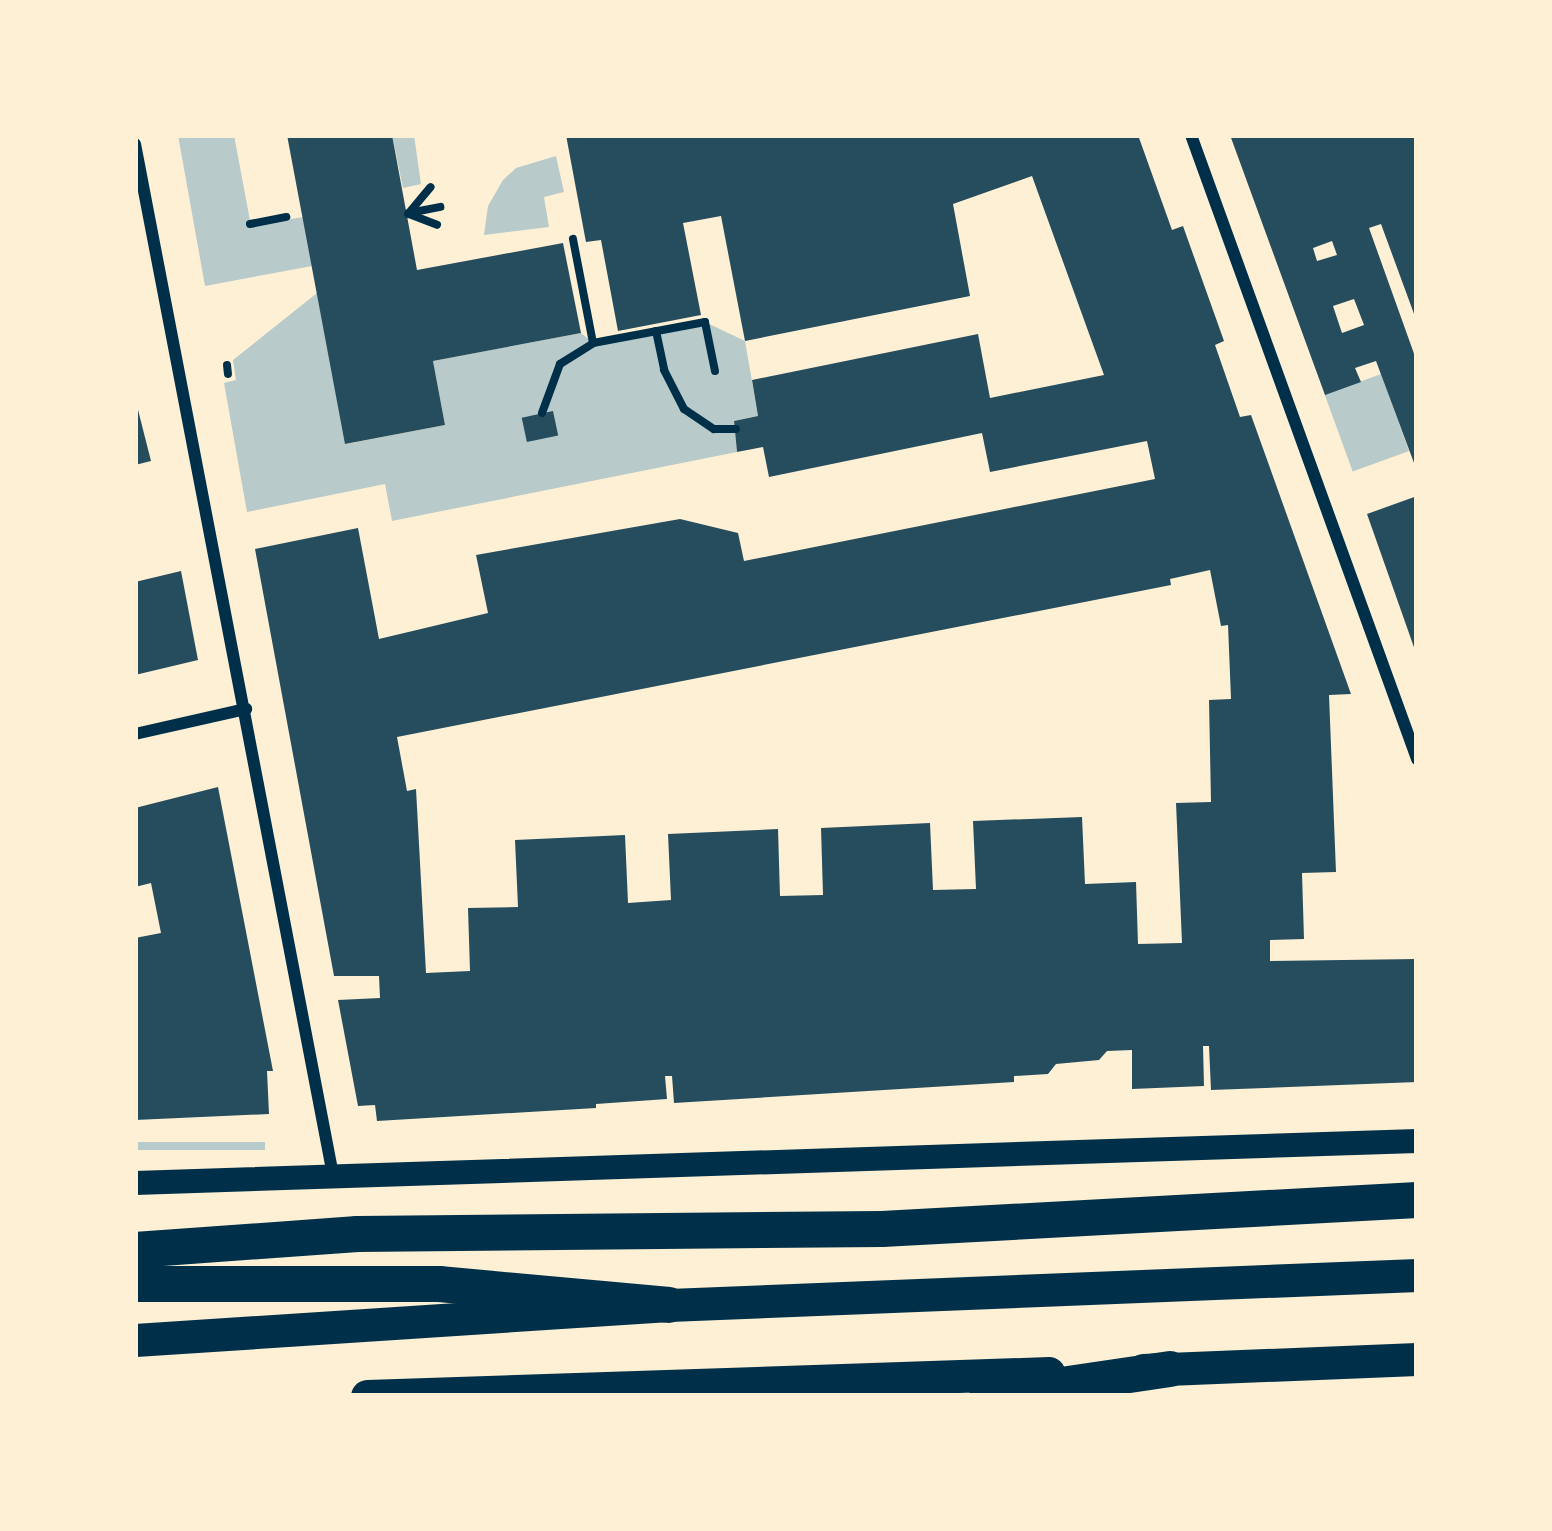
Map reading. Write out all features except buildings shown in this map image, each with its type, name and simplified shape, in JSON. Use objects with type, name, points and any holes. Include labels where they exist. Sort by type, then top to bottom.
[{"type":"highway","points":[[135,1250],[357,1234],[882,1229],[1417,1200]]},
{"type":"highway","points":[[135,1340],[669,1305],[1417,1275]]},
{"type":"highway","points":[[135,1284],[439,1283],[669,1305]]},
{"type":"highway","points":[[367,1396],[1417,1359]]},
{"type":"highway","points":[[987,1396],[1170,1369]]},
{"type":"main road","points":[[135,1184],[1417,1141]]},
{"type":"street","points":[[1192,135],[1417,759]]},
{"type":"street","points":[[135,144],[333,1175]]},
{"type":"street","points":[[135,734],[246,709]]},
{"type":"path","points":[[408,214],[431,188]]},
{"type":"path","points":[[408,214],[440,207]]},
{"type":"path","points":[[408,214],[437,225]]},
{"type":"path","points":[[250,224],[286,217]]},
{"type":"path","points":[[573,239],[593,344]]},
{"type":"path","points":[[542,413],[560,364],[593,344],[705,322],[715,370]]},
{"type":"path","points":[[656,332],[664,370],[684,410],[714,429],[736,429]]},
{"type":"shaded area","points":[[178,135],[234,135],[251,226],[303,217],[312,266],[205,286]]},
{"type":"shaded area","points":[[392,135],[414,135],[421,184],[403,188]]},
{"type":"shaded area","points":[[556,156],[564,192],[544,197],[549,227],[484,235],[488,206],[503,180],[516,168]]},
{"type":"shaded area","points":[[317,293],[346,444],[445,425],[433,361],[581,333],[593,343],[705,322],[745,341],[758,416],[734,421],[737,452],[392,521],[385,484],[247,512],[224,383],[236,380],[233,360]]},
{"type":"shaded area","points":[[1381,374],[1409,451],[1353,472],[1325,395]]},
{"type":"shaded area","points":[[135,1142],[265,1142],[265,1150],[135,1150]]}]
